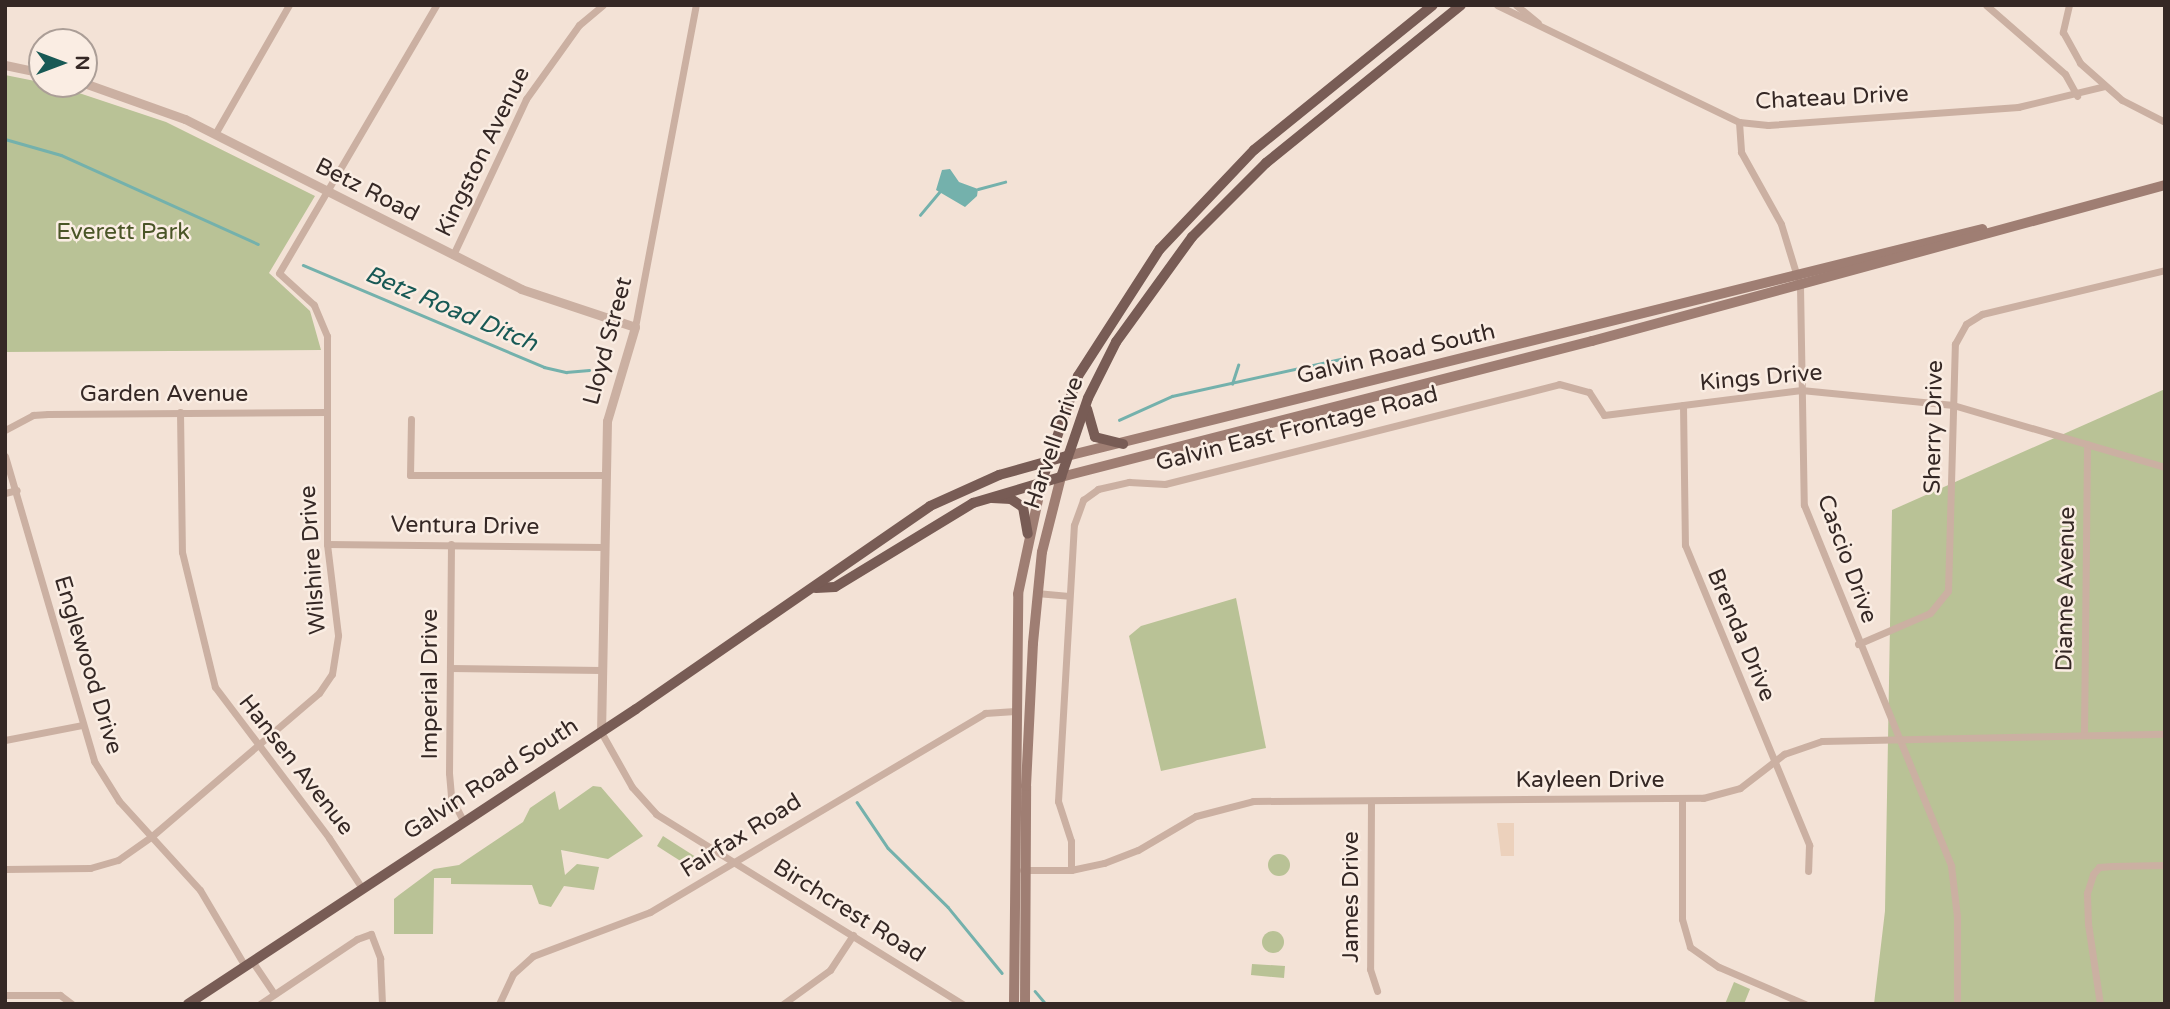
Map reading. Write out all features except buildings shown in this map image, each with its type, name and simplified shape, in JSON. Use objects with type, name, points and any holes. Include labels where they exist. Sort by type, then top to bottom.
[{"type":"main road","name":"Harvell Drive","points":[[1026,1004],[1015,710],[1018,594],[1028,534],[1047,461],[1088,358],[1144,270],[1189,214],[1254,150],[1433,5]]},
{"type":"main road","name":"Harvell Drive","points":[[1014,1004],[1019,870],[1036,593],[1061,477],[1088,398],[1116,342],[1160,278],[1233,193],[1461,5]]},
{"type":"main road","name":"Galvin Road South","points":[[816,588],[835,587],[947,516],[986,498],[1042,481],[1800,286],[2014,224],[2165,185]]},
{"type":"main road","name":"Galvin Road South","points":[[188,1004],[816,588],[827,574],[938,501],[1047,461],[1925,241],[2014,224]]},
{"type":"main road","points":[[1088,398],[1091,433],[1100,441],[1123,443]]},
{"type":"main road","points":[[986,498],[1017,502],[1026,512],[1028,534]]},
{"type":"street","points":[[215,134],[289,5]]},
{"type":"street","points":[[326,191],[436,5]]},
{"type":"street","name":"Kingston Avenue","points":[[453,255],[526,99],[579,25],[603,5]]},
{"type":"street","name":"Lloyd Street","points":[[601,732],[603,547],[610,401],[635,327],[696,5]]},
{"type":"street","name":"Chateau Drive","points":[[1497,5],[1514,17],[1538,24],[1739,122],[1768,125],[2018,107],[2077,96],[2105,86]]},
{"type":"street","name":"Chateau Drive","points":[[1516,5],[1538,24]]},
{"type":"street","points":[[1986,5],[2065,74],[2077,96]]},
{"type":"street","points":[[2069,5],[2063,32],[2067,44],[2105,86],[2165,122]]},
{"type":"street","points":[[5,65],[28,70]]},
{"type":"street","name":"Betz Road","points":[[98,88],[215,134],[521,289],[635,327]]},
{"type":"street","name":"Cascio Drive","points":[[1739,122],[1741,152],[1780,224],[1800,286],[1804,505],[1858,644],[1951,866],[1957,916],[1957,1004]]},
{"type":"street","name":"Wilshire Drive","points":[[5,869],[106,865],[152,836],[319,694],[332,674],[338,635],[327,544],[327,336],[322,320],[308,299],[279,273],[326,191]]},
{"type":"street","name":"Sherry Drive","points":[[1858,644],[1930,613],[1948,591],[1955,344],[1972,318],[2165,270]]},
{"type":"street","name":"Galvin East Frontage Road","points":[[1071,870],[1071,841],[1058,801],[1069,597],[1076,515],[1083,500],[1097,489],[1129,482],[1165,484],[1559,384],[1589,392],[1604,415]]},
{"type":"street","name":"Kings Drive","points":[[1604,415],[1801,390],[1953,405],[2165,467]]},
{"type":"street","name":"Brenda Drive","points":[[1683,405],[1685,545],[1809,845],[1808,871]]},
{"type":"street","name":"Hansen Avenue","points":[[180,412],[180,521],[190,587],[215,687],[329,838],[362,888]]},
{"type":"street","name":"Garden Avenue","points":[[5,430],[33,415],[327,412]]},
{"type":"street","points":[[411,419],[410,475],[606,475]]},
{"type":"street","name":"Dianne Avenue","points":[[2084,734],[2087,444]]},
{"type":"street","name":"Englewood Drive","points":[[5,456],[17,490],[82,725],[108,786],[200,890],[249,963],[274,994]]},
{"type":"street","points":[[5,493],[17,490]]},
{"type":"street","name":"Ventura Drive","points":[[327,544],[603,547]]},
{"type":"street","name":"Imperial Drive","points":[[451,544],[450,786],[464,822]]},
{"type":"street","points":[[1036,593],[1069,597]]},
{"type":"street","points":[[450,668],[601,670]]},
{"type":"street","name":"Fairfax Road","points":[[499,1004],[513,974],[533,956],[650,912],[694,890],[733,862],[985,713],[1015,710]]},
{"type":"street","points":[[5,740],[82,725]]},
{"type":"street","name":"Birchcrest Road","points":[[601,732],[616,763],[651,809],[957,1002]]},
{"type":"street","name":"Kayleen Drive","points":[[1019,870],[1071,870],[1117,859],[1196,816],[1225,806],[1266,800],[1682,799],[1728,793],[1774,762],[1812,743],[1898,737],[2165,734]]},
{"type":"street","points":[[1682,799],[1682,919],[1690,947],[1709,962],[1805,1004]]},
{"type":"street","name":"James Drive","points":[[1371,801],[1370,969],[1377,991]]},
{"type":"street","points":[[2100,1004],[2087,893],[2099,867],[2165,865]]},
{"type":"street","points":[[260,1004],[357,939],[371,934],[380,958],[382,1003]]},
{"type":"street","points":[[783,1004],[830,970],[853,935]]},
{"type":"street","points":[[5,995],[60,995],[72,1004]]},
{"type":"green space","name":"Everett Park","points":[[5,75],[28,80],[28,98],[94,98],[166,122],[315,196],[269,273],[310,311],[321,350],[5,352]]},
{"type":"green space","points":[[2165,389],[2165,1004],[1874,1004],[1885,911],[1892,510]]},
{"type":"green space","points":[[1236,598],[1266,748],[1161,771],[1129,636],[1141,626]]},
{"type":"green space","points":[[593,786],[601,787],[643,836],[608,859],[561,850],[565,875],[577,864],[599,867],[594,890],[564,886],[551,907],[539,904],[532,885],[451,884],[451,878],[434,878],[433,934],[394,934],[394,899],[399,895],[434,869],[459,865],[523,822],[530,808],[555,791],[559,810]]},
{"type":"green space","points":[[663,836],[699,859],[693,869],[657,846]]},
{"type":"green space","points":[[1275,854],[1283,854],[1290,861],[1290,869],[1283,876],[1275,876],[1268,869],[1268,861]]},
{"type":"green space","points":[[1273,931],[1281,934],[1284,942],[1281,950],[1273,953],[1265,950],[1262,942],[1265,934]]},
{"type":"green space","points":[[1252,964],[1285,966],[1284,978],[1251,975]]},
{"type":"green space","points":[[1734,982],[1750,989],[1744,1004],[1725,1004]]},
{"type":"shaded area","points":[[1497,823],[1514,823],[1514,856],[1501,856]]},
{"type":"water","points":[[950,169],[959,182],[978,189],[977,196],[965,207],[936,190],[942,170]]},
{"type":"waterway","name":"Betz Road Ditch","points":[[5,139],[61,155],[258,244]]},
{"type":"waterway","points":[[978,189],[1005,182]]},
{"type":"waterway","points":[[920,215],[939,192]]},
{"type":"waterway","name":"Betz Road Ditch","points":[[303,265],[544,367],[566,372],[589,370]]},
{"type":"waterway","points":[[1119,420],[1172,396],[1340,359]]},
{"type":"waterway","points":[[1329,363],[1339,366]]},
{"type":"waterway","points":[[1232,384],[1238,365]]},
{"type":"waterway","name":"Betz Road Ditch","points":[[857,802],[888,848],[948,907],[1002,973]]},
{"type":"waterway","name":"Betz Road Ditch","points":[[1035,991],[1046,1004]]}]
